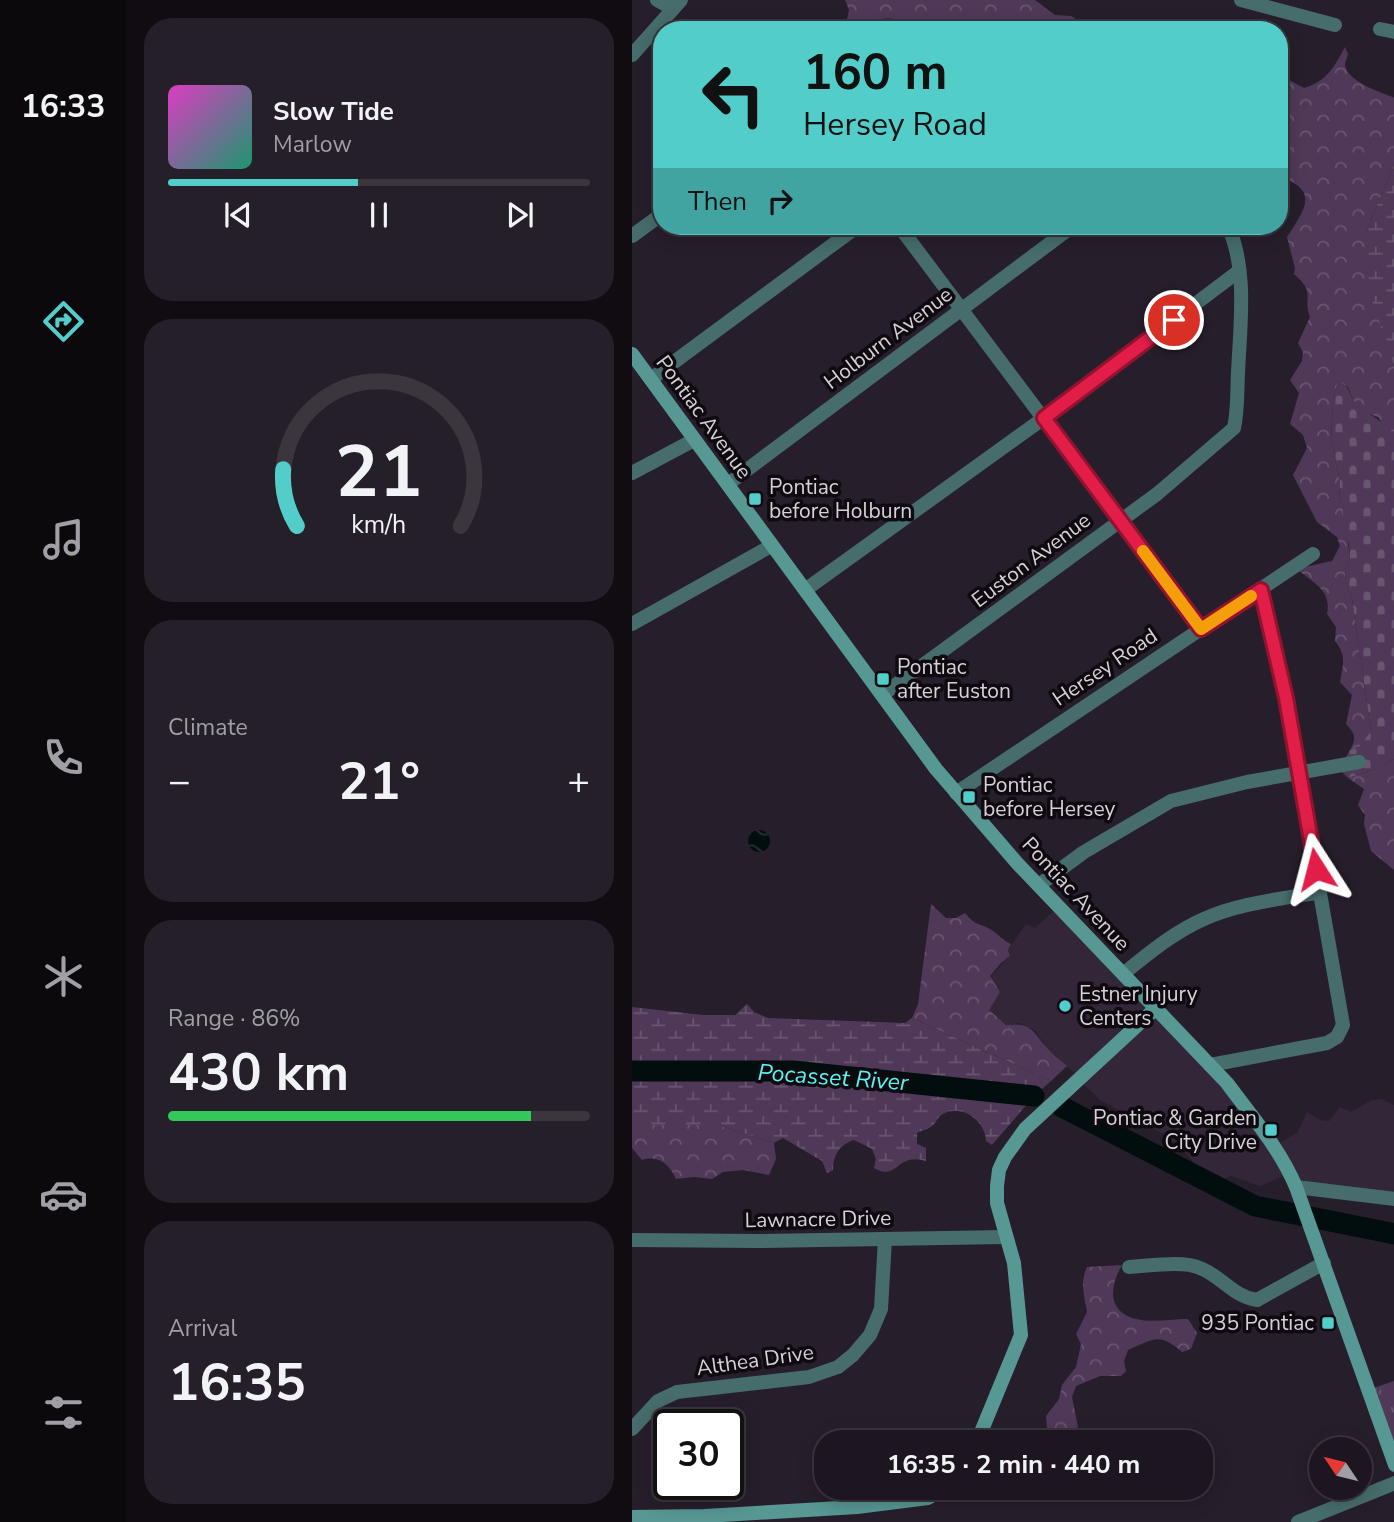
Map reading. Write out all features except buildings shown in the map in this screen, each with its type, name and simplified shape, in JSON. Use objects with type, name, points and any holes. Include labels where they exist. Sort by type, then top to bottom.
[{"type":"main road","name":"Pontiac Avenue","points":[[632,354],[771,546],[956,793],[1039,885],[1210,1065],[1258,1121],[1278,1151],[1296,1187],[1394,1465]]},
{"type":"main road","points":[[982,1430],[1021,1335],[1014,1263],[997,1203],[999,1170],[1011,1147],[1036,1118],[1155,1008]]},
{"type":"main road","points":[[632,1517],[705,1516],[857,1507],[912,1500]]},
{"type":"street","points":[[657,0],[677,5],[666,21]]},
{"type":"street","points":[[1241,0],[1335,25]]},
{"type":"street","points":[[1295,15],[1300,0]]},
{"type":"street","points":[[632,55],[653,37]]},
{"type":"street","points":[[632,236],[653,221]]},
{"type":"street","points":[[651,379],[846,235]]},
{"type":"street","points":[[906,235],[1201,629]]},
{"type":"street","name":"Holburn Avenue","points":[[728,484],[1062,235]]},
{"type":"street","points":[[805,590],[1044,418],[1239,271],[1237,250],[1231,235]]},
{"type":"street","name":"Euston Avenue","points":[[882,695],[1157,494],[1234,428],[1240,324],[1239,271]]},
{"type":"street","points":[[632,474],[694,440]]},
{"type":"street","points":[[632,624],[771,546]]},
{"type":"street","name":"Hersey Road","points":[[956,793],[1313,554]]},
{"type":"street","points":[[1210,1065],[1327,1043],[1337,1037],[1343,1025],[1286,698],[1261,590]]},
{"type":"street","points":[[1039,885],[1084,852],[1171,800],[1247,782],[1359,762]]},
{"type":"street","points":[[1123,974],[1169,939],[1204,918],[1250,905],[1320,892]]},
{"type":"street","points":[[1296,1187],[1394,1199]]},
{"type":"street","name":"Lawnacre Drive","points":[[632,1240],[1005,1237]]},
{"type":"street","name":"Althea Drive","points":[[632,1429],[658,1401],[677,1392],[809,1377],[838,1367],[854,1355],[870,1335],[881,1309],[885,1239]]},
{"type":"street","points":[[1129,1266],[1197,1266],[1245,1298],[1257,1300],[1324,1263]]},
{"type":"street","points":[[1298,1522],[1320,1517],[1394,1483]]},
{"type":"shaded area","points":[[1058,907],[1275,1146],[1298,1132],[1307,1112],[1320,1120],[1329,1121],[1340,1107],[1351,1112],[1372,1100],[1381,1099],[1394,1105],[1394,1197],[1305,1187],[1289,1174],[1260,1186],[1231,1176],[1212,1185],[1184,1151],[1165,1135],[1100,1100],[1046,1048],[1036,1031],[1020,1023],[1006,1025],[988,1010],[1000,992],[990,977],[1010,956],[1008,950],[1026,924],[1035,928]]},
{"type":"green space","points":[[845,0],[1035,0],[1055,15],[1071,16],[1079,21],[898,21],[890,18],[879,21],[849,21],[849,10]]},
{"type":"green space","points":[[1345,47],[1348,54],[1345,64],[1351,76],[1365,86],[1395,98],[1394,165],[1366,232],[1394,365],[1394,444],[1379,418],[1364,411],[1354,402],[1348,387],[1338,381],[1333,400],[1331,440],[1340,481],[1339,501],[1345,520],[1350,558],[1345,570],[1346,582],[1352,599],[1371,731],[1358,750],[1350,750],[1354,736],[1346,724],[1352,695],[1340,682],[1343,660],[1335,641],[1336,627],[1327,614],[1325,594],[1299,571],[1332,561],[1340,546],[1337,537],[1317,522],[1293,475],[1307,448],[1303,435],[1290,424],[1299,393],[1290,380],[1302,361],[1303,352],[1298,343],[1310,317],[1307,291],[1294,274],[1287,237],[1305,202],[1301,188],[1288,180],[1288,80],[1304,88],[1312,85],[1329,72]]},
{"type":"green space","points":[[1394,165],[1394,365],[1368,289],[1366,232]]},
{"type":"green space","points":[[1338,380],[1347,387],[1354,402],[1392,430],[1395,444],[1394,759],[1378,768],[1348,778],[1339,769],[1350,750],[1358,749],[1371,731],[1352,599],[1346,582],[1349,546],[1339,501],[1340,481],[1331,440],[1333,400]]},
{"type":"green space","points":[[1394,759],[1394,870],[1371,851],[1364,824],[1365,815],[1358,805],[1364,789],[1348,778],[1378,768]]},
{"type":"green space","points":[[931,904],[946,918],[956,918],[965,913],[973,921],[991,929],[1011,944],[1008,950],[1010,956],[990,976],[1000,992],[989,1010],[1006,1025],[1030,1028],[1048,1050],[1067,1066],[1051,1081],[912,1018],[918,1004]]},
{"type":"green space","points":[[747,1004],[754,1012],[768,1018],[905,1023],[912,1018],[1051,1081],[1034,1096],[992,1145],[986,1141],[982,1127],[972,1116],[950,1111],[941,1115],[930,1127],[917,1133],[917,1144],[926,1148],[926,1161],[908,1160],[888,1172],[874,1168],[876,1159],[872,1149],[854,1140],[838,1151],[833,1170],[827,1173],[822,1161],[783,1138],[774,1143],[718,1125],[632,1125],[632,1007],[703,1015],[735,1015]]},
{"type":"green space","points":[[632,1125],[718,1125],[774,1143],[776,1159],[769,1175],[743,1170],[723,1172],[712,1179],[676,1179],[663,1162],[654,1159],[642,1160],[632,1148]]},
{"type":"green space","points":[[1122,1265],[1115,1281],[1113,1297],[1119,1310],[1126,1315],[1155,1321],[1188,1319],[1197,1333],[1191,1349],[1182,1352],[1168,1342],[1156,1339],[1128,1350],[1124,1361],[1126,1371],[1121,1376],[1100,1376],[1076,1386],[1072,1397],[1078,1427],[1075,1430],[1046,1430],[1046,1416],[1059,1399],[1062,1385],[1076,1367],[1081,1344],[1076,1334],[1087,1312],[1083,1284],[1087,1267]]},
{"type":"green space","points":[[1394,1381],[1394,1466],[1371,1389]]},
{"type":"water","points":[[759,830],[767,833],[770,841],[767,849],[759,852],[751,849],[748,841],[751,833]]},
{"type":"waterway","name":"Pocasset River","points":[[632,1071],[793,1071],[1034,1096]]},
{"type":"waterway","name":"Pocasset River","points":[[1062,1107],[1255,1206],[1395,1234]]},
{"type":"slow traffic","points":[[1143,551],[1201,629],[1251,596]]},
{"type":"place","name":"Pontiac before Holburn","points":[[755,499]]},
{"type":"place","name":"Pontiac after Euston","points":[[883,679]]},
{"type":"place","name":"Pontiac before Hersey","points":[[969,797]]},
{"type":"place","name":"Estner Injury Centers","points":[[1065,1006]]},
{"type":"place","name":"Pontiac & Garden City Drive","points":[[1271,1130]]},
{"type":"place","name":"935 Pontiac","points":[[1328,1323]]},
{"type":"route","points":[[1174,320],[1044,418],[1201,629],[1261,590],[1286,698],[1316,869]]}]
